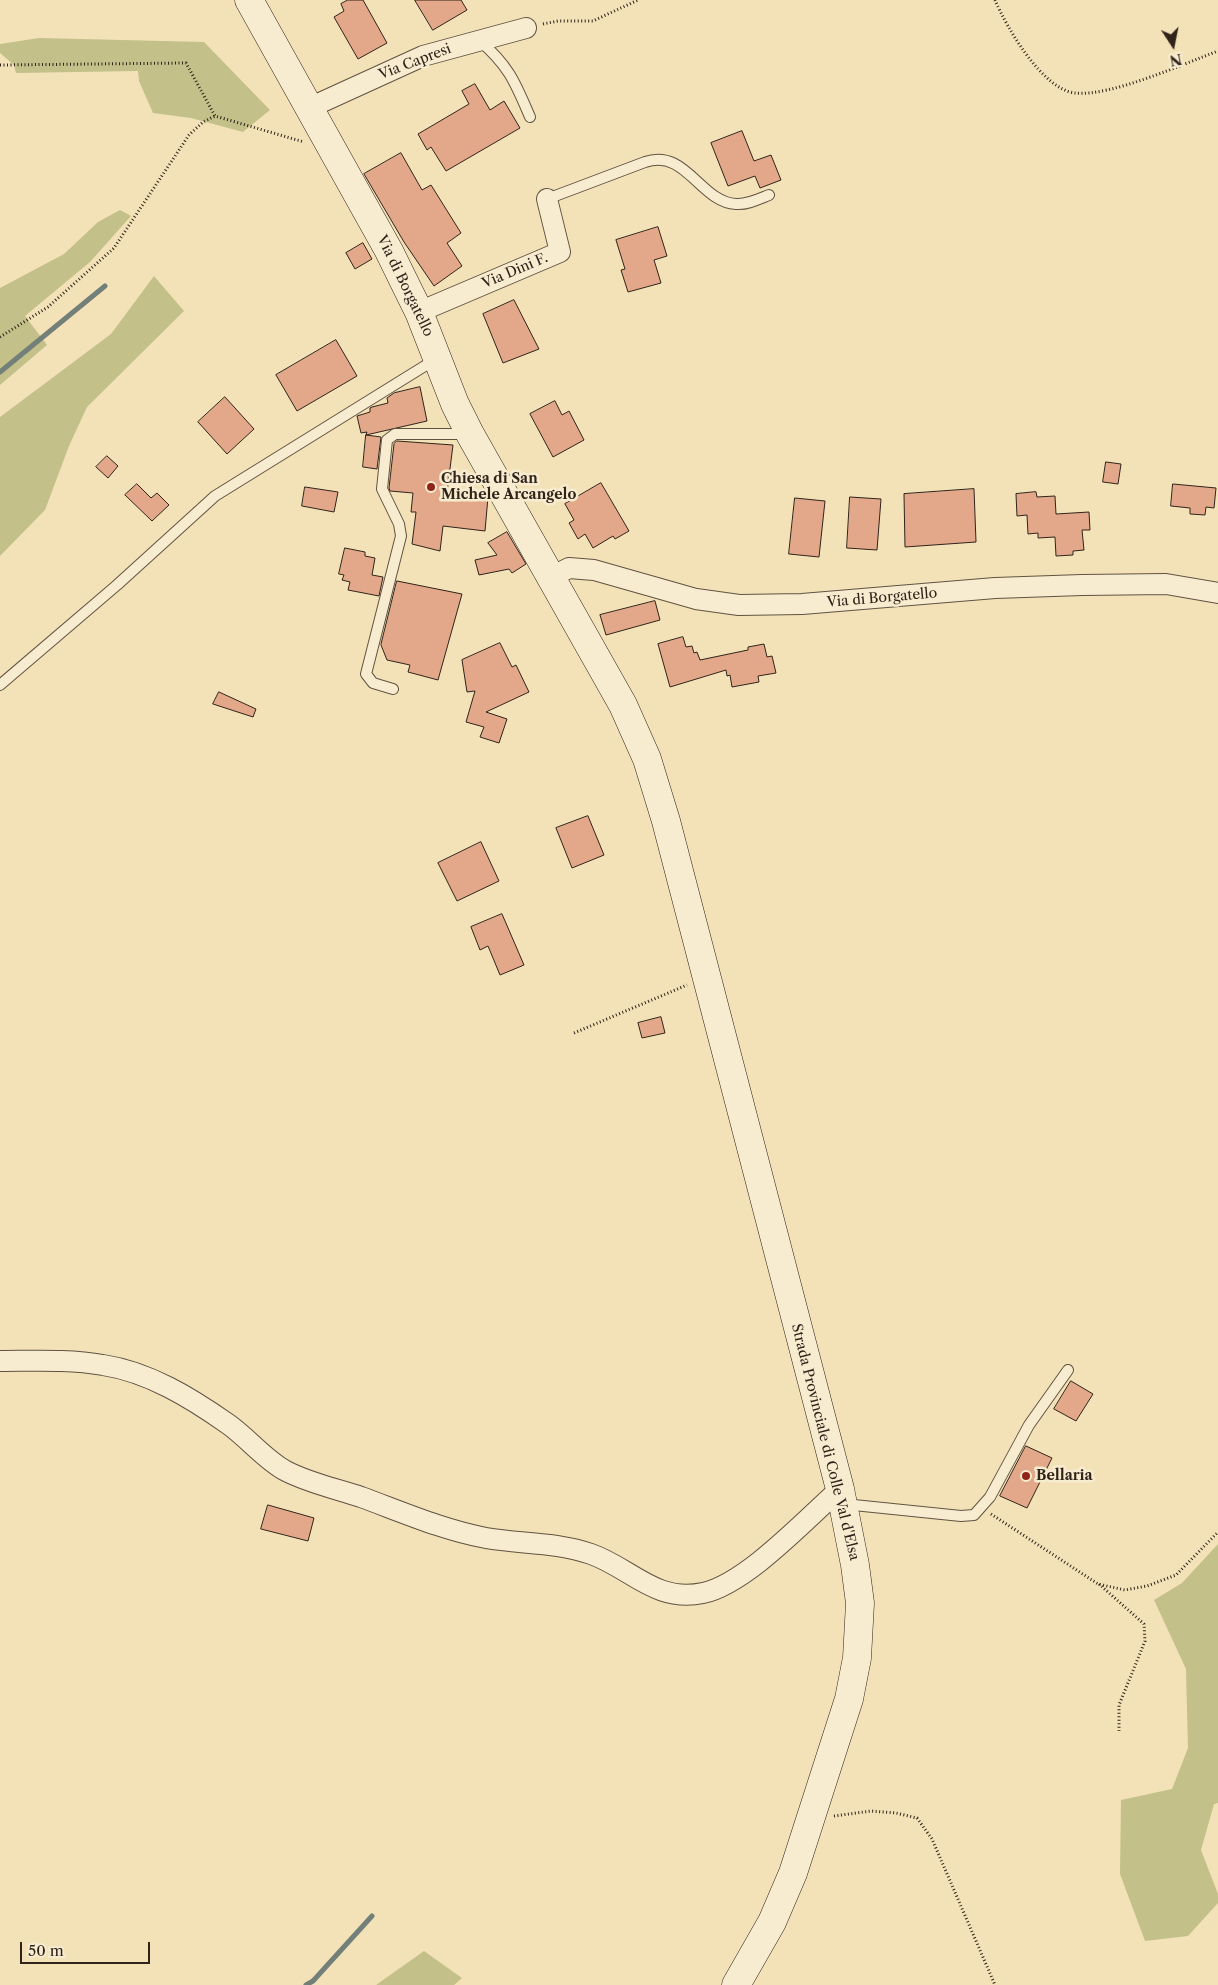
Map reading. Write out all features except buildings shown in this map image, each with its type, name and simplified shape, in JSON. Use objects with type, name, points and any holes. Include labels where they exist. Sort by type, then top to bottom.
[{"type":"main road","name":"Via di Borgatello","points":[[249,0],[389,251],[419,312],[455,404],[470,434],[608,676],[643,748],[666,821],[706,977]]},
{"type":"main road","name":"Strada Provinciale di Colle Val d'Elsa","points":[[706,977],[841,1497],[859,1592],[859,1634],[855,1668],[846,1713],[785,1893],[766,1933],[736,1985]]},
{"type":"street","name":"Via Capresi","points":[[309,108],[423,56],[526,28]]},
{"type":"street","name":"Via Dini F.","points":[[419,312],[560,252],[547,199]]},
{"type":"street","name":"Via di Borgatello","points":[[551,576],[569,568],[594,570],[686,597],[715,603],[739,605],[802,604],[995,588],[1082,585],[1166,584],[1218,593]]},
{"type":"street","points":[[0,1362],[45,1361],[103,1364],[139,1374],[184,1394],[222,1420],[285,1470],[452,1530],[484,1538],[564,1546],[594,1555],[640,1582],[664,1592],[687,1596],[706,1593],[728,1583],[761,1560],[841,1497]]},
{"type":"lane","points":[[478,40],[496,55],[512,74],[530,117]]},
{"type":"lane","points":[[547,199],[651,160],[680,166],[710,193],[730,203],[752,202],[769,196]]},
{"type":"lane","points":[[0,685],[117,585],[215,496],[438,357]]},
{"type":"lane","points":[[393,689],[373,683],[366,674],[401,536],[400,524],[382,489],[387,440],[395,434],[470,434]]},
{"type":"lane","points":[[841,1497],[961,1516],[974,1515],[982,1508],[1029,1425],[1068,1370]]},
{"type":"path","points":[[526,28],[558,21],[593,21],[638,0]]},
{"type":"path","points":[[995,0],[1017,44],[1051,82],[1074,93],[1100,92],[1218,51]]},
{"type":"path","points":[[0,65],[186,63],[215,116]]},
{"type":"path","points":[[0,336],[48,306],[114,248],[189,135],[203,122],[215,116],[334,151]]},
{"type":"path","points":[[574,1033],[706,977]]},
{"type":"path","points":[[982,1508],[1021,1531],[1098,1584],[1144,1624],[1145,1641],[1119,1705],[1119,1730]]},
{"type":"path","points":[[1098,1584],[1125,1590],[1147,1586],[1176,1575],[1218,1532]]},
{"type":"path","points":[[814,1812],[836,1817],[871,1811],[917,1818],[932,1839],[995,1985]]},
{"type":"shaded area","points":[[39,38],[204,42],[270,110],[243,132],[191,118],[153,113],[139,81],[138,71],[16,73],[14,65],[0,53],[0,44]]},
{"type":"shaded area","points":[[120,210],[131,216],[90,262],[25,316],[47,345],[0,385],[0,288],[64,254],[98,222]]},
{"type":"shaded area","points":[[154,276],[184,311],[87,407],[69,446],[45,510],[0,556],[0,417],[111,334]]},
{"type":"shaded area","points":[[1218,1544],[1218,1803],[1214,1804],[1201,1850],[1218,1894],[1218,1903],[1188,1936],[1145,1941],[1120,1874],[1121,1800],[1172,1789],[1188,1748],[1186,1669],[1154,1600],[1182,1583]]},
{"type":"shaded area","points":[[424,1951],[462,1978],[454,1985],[376,1985]]},
{"type":"waterway","points":[[0,372],[105,286]]},
{"type":"waterway","points":[[306,1985],[313,1981],[372,1916]]},
{"type":"place","name":"Chiesa di San Michele Arcangelo","points":[[431,487]]},
{"type":"place","name":"Bellaria","points":[[1026,1476]]}]
